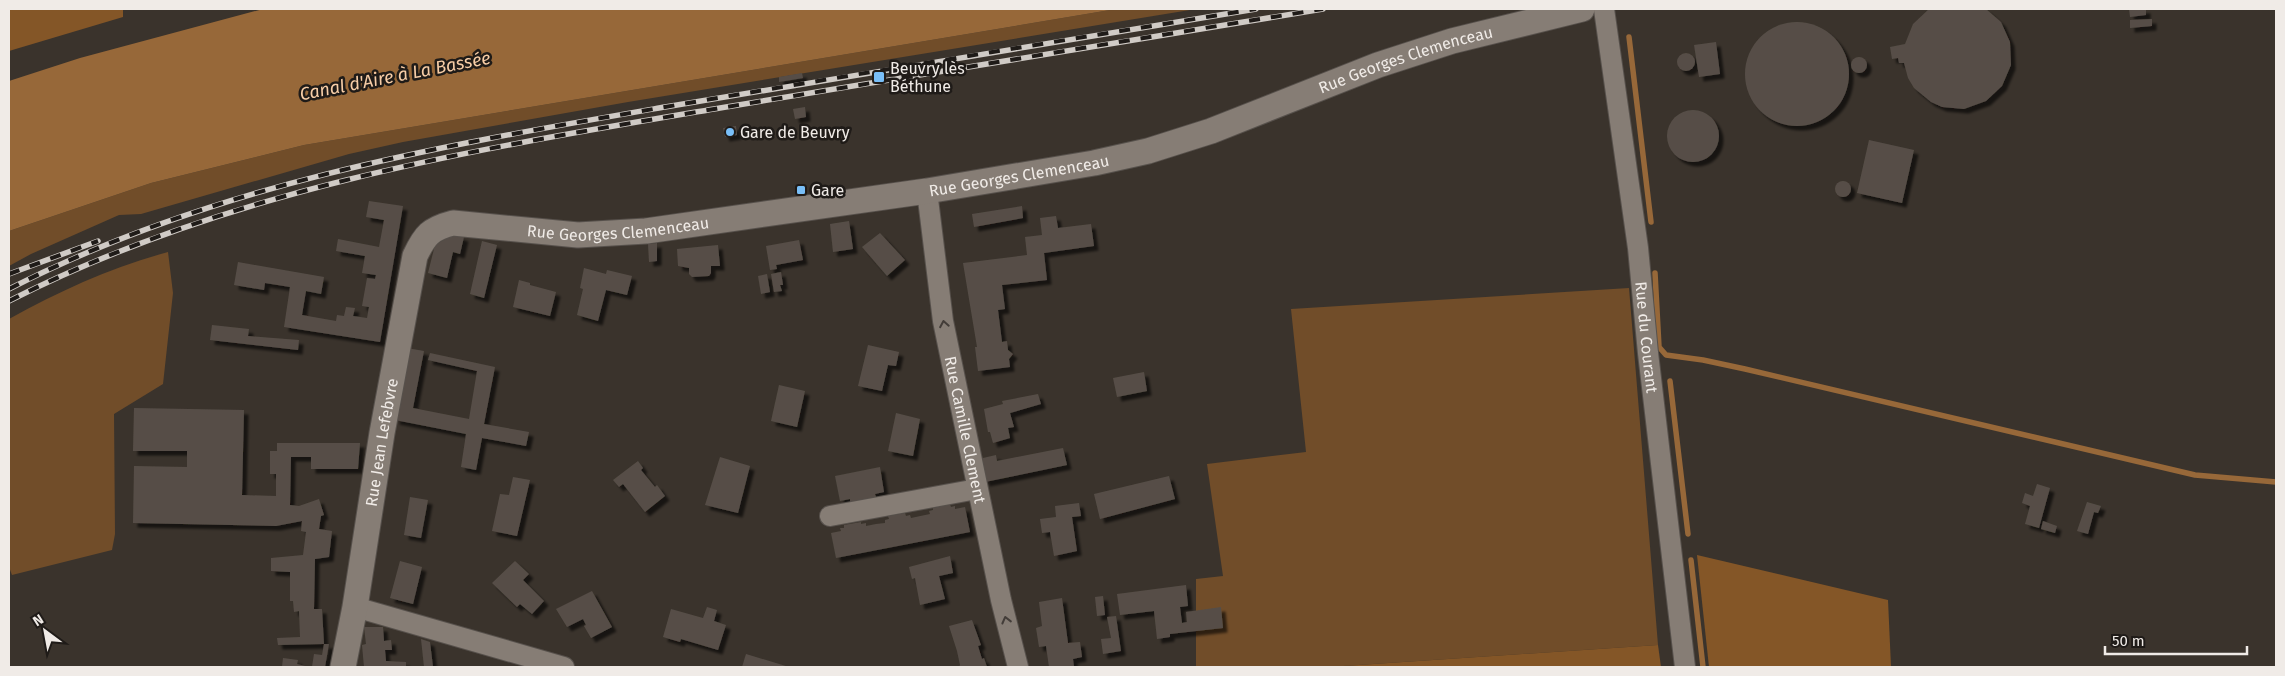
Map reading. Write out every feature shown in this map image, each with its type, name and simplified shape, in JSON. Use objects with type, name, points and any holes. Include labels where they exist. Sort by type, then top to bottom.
[{"type":"street","name":"Rue Georges Clemenceau","points":[[436,227],[453,223],[578,235],[646,231],[927,192],[1094,163],[1148,151],[1210,131],[1378,65],[1452,41],[1582,9]]},
{"type":"street","name":"Rue du Courant","points":[[1604,9],[1638,248],[1648,353],[1686,667]]},
{"type":"street","name":"Rue Camille Clement","points":[[927,192],[943,321],[1001,600],[1018,667]]},
{"type":"street","name":"Rue Jean Lefebvre","points":[[343,667],[355,607],[382,434],[414,256],[423,238],[436,227]]},
{"type":"street","points":[[830,516],[977,489]]},
{"type":"street","points":[[355,607],[564,667]]},
{"type":"shaded area","points":[[9,9],[123,9],[123,17],[9,51]]},
{"type":"shaded area","points":[[1116,9],[1196,9],[628,102],[403,142],[349,154],[141,214],[119,215],[31,254],[9,266],[9,231],[151,183],[304,145]]},
{"type":"shaded area","points":[[168,252],[173,293],[163,384],[114,414],[115,534],[112,550],[12,575],[9,567],[9,319],[86,281],[126,265]]},
{"type":"shaded area","points":[[1629,288],[1658,645],[1329,667],[1196,667],[1196,579],[1223,576],[1207,464],[1306,452],[1291,309]]},
{"type":"shaded area","points":[[1697,555],[1888,600],[1891,667],[1709,667]]},
{"type":"shaded area","points":[[1658,645],[1661,667],[1329,667]]},
{"type":"water","name":"Canal d'Aire à La Bassée","points":[[263,9],[1116,9],[304,145],[151,183],[9,231],[9,81],[80,58]]},
{"type":"building","points":[[1929,9],[1986,9],[2001,22],[2010,42],[2011,65],[2002,86],[1986,101],[1964,109],[1942,107],[1931,102],[1914,88],[1908,78],[1904,63],[1899,63],[1898,58],[1892,59],[1890,47],[1905,44],[1913,24]]},
{"type":"building","points":[[2129,9],[2146,9],[2146,15],[2130,17]]},
{"type":"building","points":[[2152,19],[2152,26],[2130,28],[2130,20]]},
{"type":"building","points":[[1797,22],[1817,26],[1834,37],[1845,54],[1849,74],[1845,94],[1834,111],[1817,122],[1797,126],[1777,122],[1760,111],[1749,94],[1745,74],[1749,54],[1760,37],[1777,26]]},
{"type":"building","points":[[1716,42],[1720,74],[1699,77],[1694,45]]},
{"type":"building","points":[[1686,53],[1692,56],[1695,62],[1692,68],[1686,71],[1680,68],[1677,62],[1680,56]]},
{"type":"building","points":[[1859,57],[1867,65],[1859,73],[1851,65]]},
{"type":"building","points":[[802,73],[803,78],[779,82],[779,77]]},
{"type":"building","points":[[805,107],[806,117],[795,119],[793,109]]},
{"type":"building","points":[[1688,110],[1698,110],[1712,117],[1719,131],[1719,141],[1712,155],[1698,162],[1688,162],[1678,158],[1671,151],[1667,141],[1667,131],[1671,121],[1678,114]]},
{"type":"building","name":"Gare de Beuvry","points":[[736,126],[737,135],[725,137],[723,128]]},
{"type":"building","points":[[1869,140],[1914,150],[1902,203],[1857,193]]},
{"type":"building","points":[[1843,181],[1851,189],[1843,197],[1835,189]]},
{"type":"building","points":[[369,201],[403,206],[380,342],[284,327],[290,287],[265,283],[264,290],[234,285],[238,262],[324,277],[321,294],[306,291],[302,315],[336,321],[337,315],[344,316],[346,307],[355,308],[353,316],[367,318],[369,307],[362,306],[367,278],[375,279],[376,275],[362,273],[365,256],[336,251],[338,239],[379,247],[384,220],[366,217]]},
{"type":"building","points":[[1022,206],[1023,218],[974,227],[972,214]]},
{"type":"building","points":[[1056,216],[1058,228],[1091,224],[1094,246],[1044,253],[1047,280],[1002,285],[1005,309],[998,310],[1002,342],[1007,341],[1008,350],[1013,354],[1009,359],[1010,367],[978,371],[975,347],[977,347],[963,263],[1027,255],[1025,237],[1042,235],[1040,218]]},
{"type":"building","points":[[849,221],[853,249],[833,252],[830,224]]},
{"type":"building","points":[[880,233],[905,260],[887,276],[862,247]]},
{"type":"building","points":[[454,234],[464,237],[460,254],[453,252],[447,278],[428,273],[435,245]]},
{"type":"building","points":[[799,240],[803,260],[776,265],[777,269],[770,270],[766,246]]},
{"type":"building","points":[[482,241],[497,245],[484,298],[470,294]]},
{"type":"building","points":[[657,243],[657,261],[649,262],[648,244]]},
{"type":"building","points":[[718,245],[720,266],[711,266],[709,276],[692,277],[689,274],[689,268],[678,266],[677,249]]},
{"type":"building","points":[[584,268],[606,274],[607,270],[632,276],[627,295],[606,290],[598,321],[577,315],[583,289],[580,288]]},
{"type":"building","points":[[781,272],[783,285],[780,285],[782,291],[774,292],[771,274]]},
{"type":"building","points":[[767,274],[770,292],[761,294],[758,276]]},
{"type":"building","points":[[519,280],[556,292],[550,316],[513,307]]},
{"type":"building","points":[[212,325],[249,329],[248,336],[299,340],[298,350],[210,340]]},
{"type":"building","points":[[868,345],[899,352],[896,366],[888,365],[882,391],[858,386]]},
{"type":"building","points":[[407,348],[424,351],[413,408],[469,419],[477,371],[428,360],[430,353],[495,367],[484,424],[529,432],[526,446],[482,438],[476,470],[461,467],[466,434],[395,420]]},
{"type":"building","points":[[1144,372],[1147,391],[1117,397],[1113,378]]},
{"type":"building","points":[[779,385],[805,391],[797,427],[771,421]]},
{"type":"building","points":[[1038,394],[1041,404],[1010,413],[1014,427],[1008,428],[1010,438],[993,443],[990,432],[988,432],[984,409],[1003,404],[1002,401]]},
{"type":"building","points":[[134,408],[244,410],[242,495],[276,496],[276,474],[270,474],[270,451],[277,451],[277,443],[360,443],[358,469],[311,469],[311,457],[291,457],[290,505],[299,506],[319,499],[324,515],[321,516],[319,529],[332,531],[329,557],[315,559],[314,609],[322,609],[324,644],[278,645],[277,638],[300,637],[299,611],[294,612],[293,601],[290,601],[290,572],[271,571],[271,558],[303,555],[306,532],[301,531],[302,521],[276,526],[133,523],[134,466],[187,467],[187,451],[133,451]]},
{"type":"building","points":[[896,413],[920,419],[913,456],[888,451]]},
{"type":"building","points":[[1063,448],[1067,465],[985,482],[980,463],[983,458],[996,455],[997,461]]},
{"type":"building","points":[[720,457],[750,466],[738,513],[705,505]]},
{"type":"building","points":[[638,461],[643,468],[641,470],[655,487],[657,485],[665,496],[645,512],[623,484],[619,487],[613,480]]},
{"type":"building","points":[[880,467],[884,492],[875,494],[876,497],[872,498],[872,500],[855,503],[854,501],[850,502],[850,499],[840,501],[835,476]]},
{"type":"building","points":[[1169,476],[1175,499],[1100,519],[1094,494]]},
{"type":"building","points":[[513,477],[530,480],[517,536],[492,531],[500,494],[509,495]]},
{"type":"building","points":[[2037,484],[2050,488],[2039,528],[2025,524],[2030,506],[2022,503],[2025,493],[2033,496]]},
{"type":"building","points":[[410,497],[428,500],[421,538],[404,535]]},
{"type":"building","points":[[2087,502],[2101,506],[2098,513],[2094,512],[2088,534],[2077,531]]},
{"type":"building","points":[[1079,503],[1081,516],[1072,517],[1077,551],[1054,556],[1050,532],[1042,533],[1040,519],[1056,517],[1055,506]]},
{"type":"building","points":[[950,504],[951,507],[955,506],[955,509],[965,507],[970,532],[836,558],[831,533],[841,531],[840,528],[844,528],[844,525],[861,522],[861,524],[866,523],[866,526],[885,523],[885,520],[889,519],[888,516],[905,513],[906,516],[910,515],[911,518],[930,514],[929,511],[933,510],[933,508]]},
{"type":"building","points":[[2043,521],[2057,526],[2055,533],[2041,529]]},
{"type":"building","points":[[950,556],[953,573],[939,576],[945,599],[920,605],[915,578],[912,579],[909,567]]},
{"type":"building","points":[[400,561],[422,567],[413,604],[390,598]]},
{"type":"building","points":[[515,561],[529,574],[523,580],[544,601],[532,614],[520,604],[517,607],[492,583]]},
{"type":"building","points":[[1186,585],[1188,606],[1180,607],[1182,623],[1187,622],[1186,612],[1221,607],[1223,628],[1170,634],[1170,637],[1157,639],[1154,611],[1120,615],[1117,594]]},
{"type":"building","points":[[592,591],[612,627],[591,638],[584,626],[586,625],[583,619],[567,627],[556,609]]},
{"type":"building","points":[[1103,596],[1105,615],[1097,616],[1095,597]]},
{"type":"building","points":[[1062,598],[1068,643],[1080,642],[1082,657],[1073,659],[1074,667],[1049,667],[1046,646],[1039,647],[1036,628],[1042,626],[1039,602]]},
{"type":"building","points":[[707,607],[717,610],[714,621],[726,625],[718,650],[681,639],[680,642],[663,637],[671,609],[703,618]]},
{"type":"building","points":[[1116,616],[1121,651],[1103,654],[1101,639],[1111,638],[1107,617]]},
{"type":"building","points":[[972,620],[981,645],[978,646],[982,659],[984,658],[987,667],[959,667],[957,651],[949,626]]},
{"type":"building","points":[[364,627],[383,627],[384,641],[391,640],[392,650],[385,650],[386,661],[406,662],[406,667],[364,667],[362,645],[366,644]]},
{"type":"building","points":[[421,639],[430,642],[433,667],[424,667]]},
{"type":"building","points":[[324,644],[329,644],[325,667],[312,667],[314,654],[322,655]]},
{"type":"building","points":[[746,654],[789,667],[742,667]]},
{"type":"building","points":[[283,658],[298,660],[297,664],[309,667],[282,667]]},
{"type":"waterway","points":[[1629,37],[1651,222]]},
{"type":"waterway","points":[[1655,273],[1659,347],[1666,355],[1703,360],[1745,369],[2195,475],[2276,482]]},
{"type":"waterway","points":[[1670,381],[1688,534]]},
{"type":"waterway","points":[[1691,560],[1703,667]]},
{"type":"railway","points":[[9,289],[87,253],[166,222],[247,196],[330,173],[413,154],[665,107],[1256,9]]},
{"type":"railway","points":[[9,301],[93,262],[180,229],[267,201],[447,157],[629,123],[1323,9]]},
{"type":"railway","points":[[9,274],[98,241]]},
{"type":"place","name":"Beuvry lès Béthune","points":[[879,77]]},
{"type":"place","name":"Gare de Beuvry","points":[[730,132]]},
{"type":"place","name":"Gare","points":[[801,190]]}]
